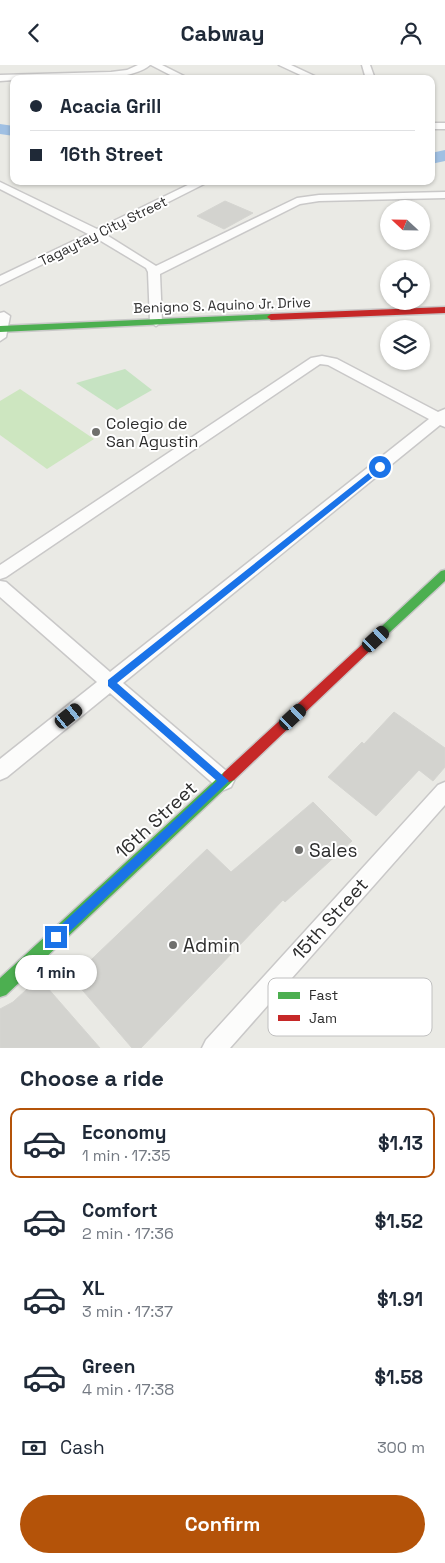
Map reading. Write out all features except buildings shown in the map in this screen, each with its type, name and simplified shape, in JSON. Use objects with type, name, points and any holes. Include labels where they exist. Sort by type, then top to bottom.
[{"type":"main road","points":[[440,297],[445,310]]},
{"type":"main road","points":[[272,304],[275,317]]},
{"type":"main road","name":"Benigno S. Aquino Jr. Drive","points":[[3,324],[156,322],[445,310]]},
{"type":"main road","name":"16th Street","points":[[0,989],[445,574]]},
{"type":"street","points":[[111,75],[146,65]]},
{"type":"street","points":[[155,65],[177,75]]},
{"type":"street","points":[[283,65],[307,75]]},
{"type":"street","points":[[0,185],[97,234],[144,261],[154,272],[156,322]]},
{"type":"street","name":"Tagaytay City Street","points":[[0,281],[197,185]]},
{"type":"street","points":[[154,272],[297,201],[319,197],[445,195]]},
{"type":"street","points":[[0,573],[316,361],[322,359],[332,362],[443,418],[0,771]]},
{"type":"street","points":[[0,587],[224,781]]},
{"type":"street","name":"15th Street","points":[[277,978],[445,791]]},
{"type":"street","name":"15th Street","points":[[214,1048],[268,988]]},
{"type":"green space","points":[[125,369],[152,390],[117,410],[76,383]]},
{"type":"green space","points":[[20,389],[94,439],[47,469],[0,435],[0,401]]},
{"type":"waterway","points":[[0,129],[10,130]]},
{"type":"waterway","points":[[435,158],[445,155]]},
{"type":"traffic: fast","points":[[0,329],[271,317]]},
{"type":"traffic: fast","points":[[372,642],[445,574]]},
{"type":"traffic: fast","points":[[0,989],[229,776]]},
{"type":"traffic: jam","points":[[271,317],[445,310]]},
{"type":"traffic: jam","points":[[229,776],[372,642]]},
{"type":"place","name":"Colegio de San Agustin","points":[[96,432]]},
{"type":"place","name":"Sales","points":[[299,850]]},
{"type":"place","name":"Admin","points":[[173,945]]},
{"type":"route","points":[[56,937],[224,781],[111,683],[380,467]]}]
